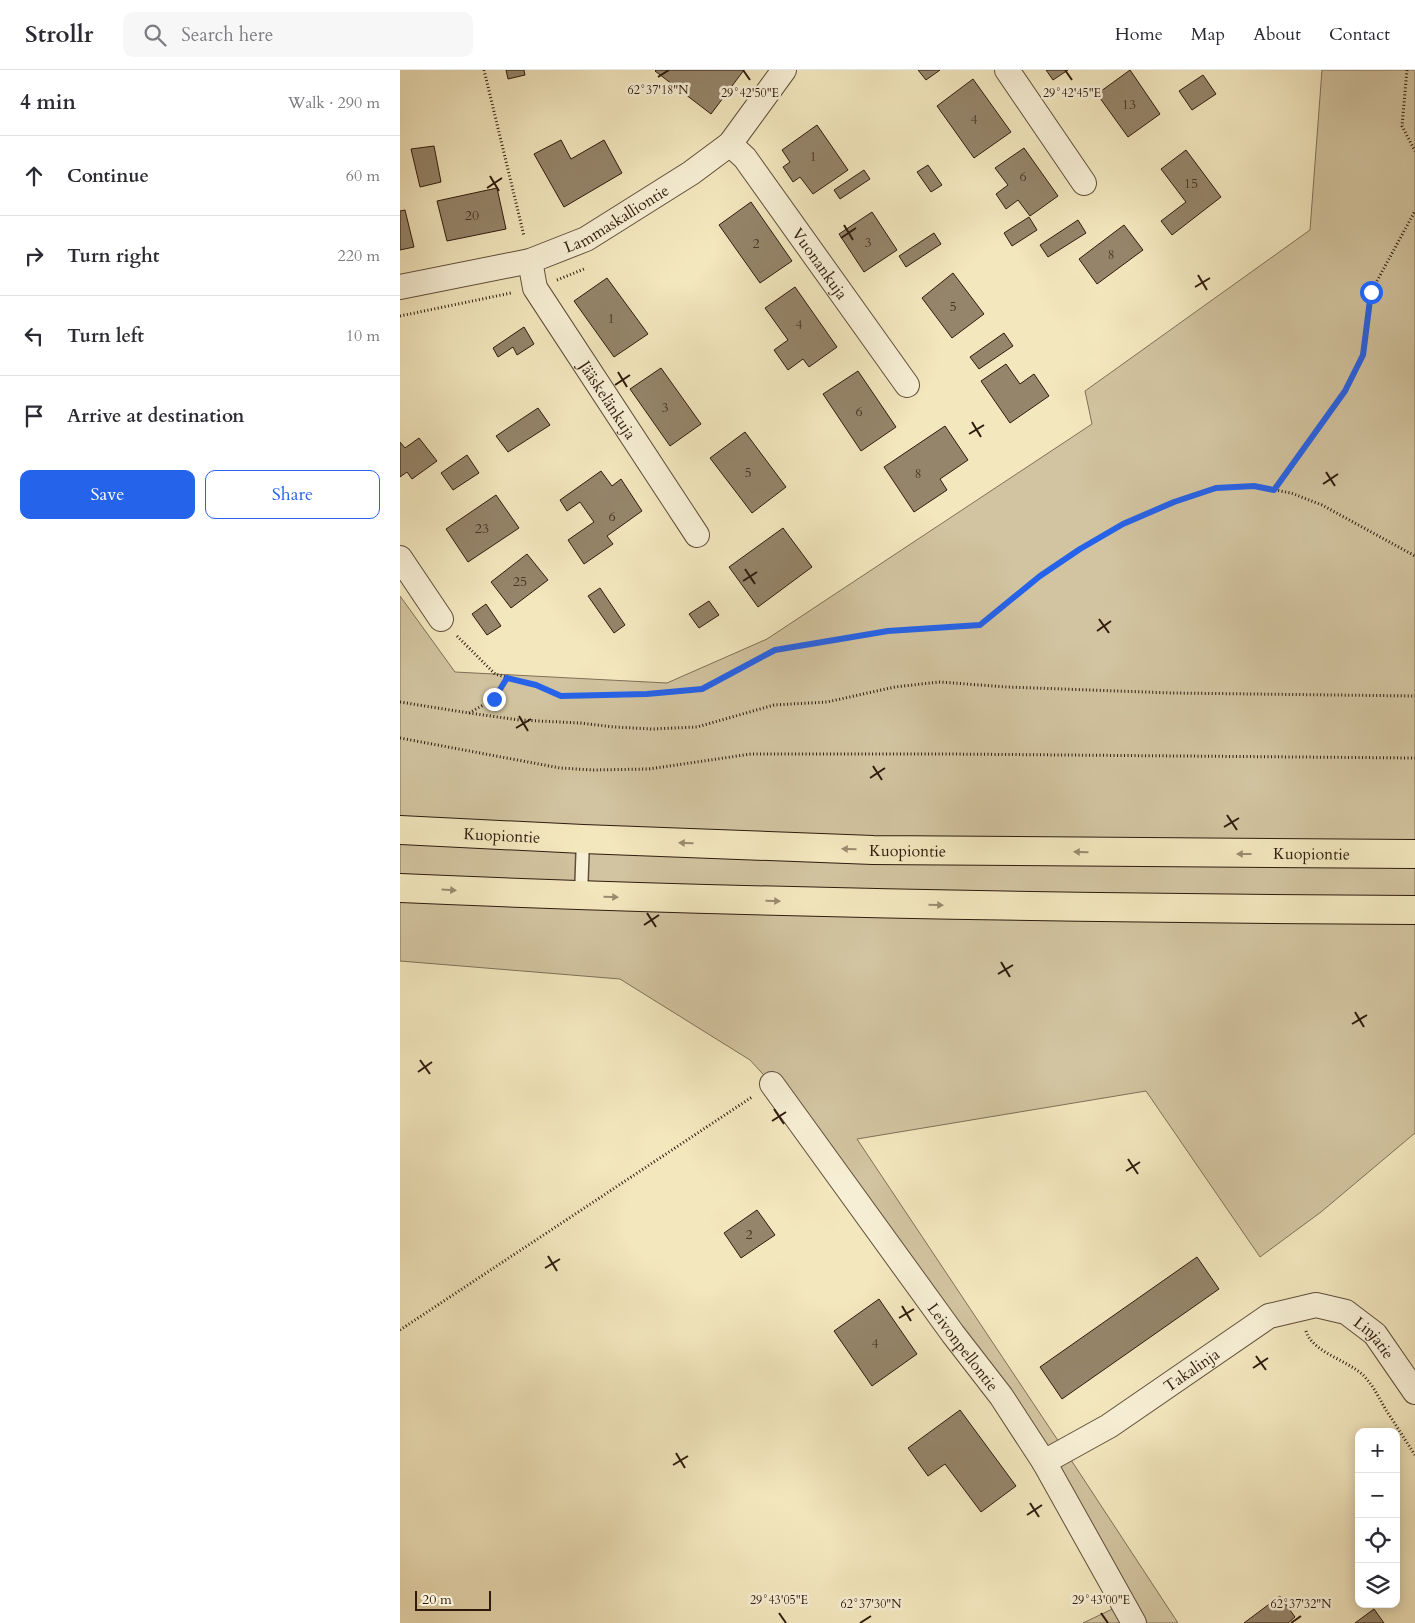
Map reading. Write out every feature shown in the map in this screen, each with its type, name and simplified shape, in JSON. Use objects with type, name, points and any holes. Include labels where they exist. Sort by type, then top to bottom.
[{"type":"highway","name":"Kuopiontie","points":[[400,830],[873,850],[1415,854]]},
{"type":"highway","points":[[400,888],[581,896],[890,904],[1415,910]]},
{"type":"street","name":"Lammaskalliontie","points":[[400,287],[530,261],[586,239],[691,173],[730,144],[784,70]]},
{"type":"street","points":[[1007,70],[1084,183]]},
{"type":"street","name":"Vuonankuja","points":[[730,144],[745,158],[907,385]]},
{"type":"street","name":"Jääskelänkuja","points":[[530,261],[535,288],[697,535]]},
{"type":"street","points":[[400,558],[441,619]]},
{"type":"street","name":"Leivonpellontie","points":[[772,1084],[953,1334],[1002,1396],[1044,1462],[1134,1623]]},
{"type":"street","name":"Takalinja","points":[[1044,1462],[1109,1426],[1268,1316],[1316,1305],[1346,1312]]},
{"type":"street","name":"Linjatie","points":[[1346,1312],[1375,1334],[1415,1392]]},
{"type":"lane","points":[[581,896],[584,839]]},
{"type":"path","points":[[484,70],[530,261]]},
{"type":"path","points":[[1407,70],[1402,126],[1415,151]]},
{"type":"path","points":[[1274,490],[1345,391],[1363,355],[1371,292],[1415,212]]},
{"type":"path","points":[[441,619],[494,674],[536,685],[561,696],[647,694],[702,689],[775,650],[888,631],[980,625],[1040,576],[1080,549],[1123,524],[1174,502],[1216,488],[1254,486],[1291,493],[1322,505],[1415,556]]},
{"type":"path","points":[[469,713],[494,699],[507,678]]},
{"type":"path","points":[[400,702],[519,720],[580,723],[652,730],[697,727],[774,705],[828,702],[895,687],[939,682],[1006,687],[1173,692],[1415,696]]},
{"type":"path","points":[[400,738],[560,768],[593,770],[649,769],[751,754],[1415,758]]},
{"type":"path","points":[[400,1330],[772,1084]]},
{"type":"path","points":[[1299,1309],[1307,1335],[1321,1349],[1350,1365],[1366,1379],[1415,1455]]},
{"type":"shaded area","points":[[1322,70],[1415,70],[1415,1133],[1321,1212],[1260,1257],[1146,1091],[857,1139],[1178,1623],[1083,1623],[1123,1604],[1044,1463],[772,1084],[750,1060],[620,979],[400,961],[400,596],[455,672],[667,683],[767,639],[1092,424],[1085,391],[1310,230]]},
{"type":"building","points":[[506,70],[524,70],[525,75],[508,79]]},
{"type":"building","points":[[656,70],[744,70],[711,114]]},
{"type":"building","points":[[918,70],[940,70],[926,80]]},
{"type":"building","points":[[1046,70],[1068,70],[1053,80]]},
{"type":"building","points":[[1130,70],[1160,114],[1128,137],[1097,94]]},
{"type":"building","points":[[1203,75],[1216,94],[1192,110],[1179,91]]},
{"type":"building","points":[[973,79],[1011,132],[974,158],[937,106]]},
{"type":"building","points":[[817,125],[848,170],[813,194],[800,177],[793,182],[783,167],[790,162],[782,150]]},
{"type":"building","points":[[561,140],[571,159],[604,140],[622,173],[564,207],[534,154]]},
{"type":"building","points":[[434,146],[441,182],[420,187],[411,149]]},
{"type":"building","points":[[1024,148],[1058,196],[1030,216],[1018,200],[1006,209],[996,194],[1008,185],[995,168]]},
{"type":"building","points":[[1186,150],[1221,197],[1172,235],[1161,221],[1186,202],[1161,169]]},
{"type":"building","points":[[928,165],[942,185],[931,192],[917,172]]},
{"type":"building","points":[[864,170],[870,179],[840,199],[834,190]]},
{"type":"building","points":[[497,188],[506,229],[447,241],[437,201]]},
{"type":"building","points":[[751,202],[792,261],[760,283],[719,225]]},
{"type":"building","points":[[405,210],[414,247],[400,250],[400,211]]},
{"type":"building","points":[[872,212],[897,250],[864,272],[839,234]]},
{"type":"building","points":[[1029,217],[1037,230],[1012,246],[1004,233]]},
{"type":"building","points":[[1078,220],[1086,233],[1048,257],[1040,245]]},
{"type":"building","points":[[1124,225],[1143,250],[1097,284],[1079,259]]},
{"type":"building","points":[[934,233],[941,244],[906,267],[899,256]]},
{"type":"building","points":[[953,273],[984,314],[952,338],[922,298]]},
{"type":"building","points":[[607,278],[648,334],[614,357],[574,301]]},
{"type":"building","points":[[795,287],[837,347],[809,367],[803,359],[788,370],[774,350],[788,340],[765,308]]},
{"type":"building","points":[[524,327],[534,344],[517,355],[513,347],[498,357],[493,348]]},
{"type":"building","points":[[1004,333],[1013,346],[979,369],[970,357]]},
{"type":"building","points":[[1006,364],[1020,384],[1034,374],[1049,396],[1010,423],[981,381]]},
{"type":"building","points":[[661,368],[701,424],[670,446],[630,389]]},
{"type":"building","points":[[858,371],[896,427],[861,451],[823,394]]},
{"type":"building","points":[[538,408],[550,425],[508,452],[496,436]]},
{"type":"building","points":[[945,426],[968,460],[940,479],[947,490],[914,512],[884,467]]},
{"type":"building","points":[[745,432],[786,487],[752,513],[710,458]]},
{"type":"building","points":[[419,438],[437,461],[412,479],[407,472],[400,477],[400,442],[405,448]]},
{"type":"building","points":[[467,455],[479,473],[453,490],[441,473]]},
{"type":"building","points":[[601,471],[612,486],[621,479],[642,511],[607,536],[613,544],[584,564],[568,540],[594,522],[580,502],[567,511],[560,500]]},
{"type":"building","points":[[496,495],[519,528],[468,562],[446,529]]},
{"type":"building","points":[[783,528],[812,567],[758,607],[729,567]]},
{"type":"building","points":[[527,554],[548,580],[511,608],[491,582]]},
{"type":"building","points":[[600,588],[625,625],[614,633],[588,596]]},
{"type":"building","points":[[709,601],[719,615],[699,628],[689,614]]},
{"type":"building","points":[[486,604],[501,626],[487,635],[472,614]]},
{"type":"building","points":[[757,1210],[775,1235],[741,1258],[724,1233]]},
{"type":"building","points":[[1197,1257],[1219,1289],[1062,1399],[1040,1367]]},
{"type":"building","points":[[879,1299],[917,1354],[872,1386],[834,1331]]},
{"type":"building","points":[[960,1410],[1016,1486],[981,1512],[945,1464],[928,1476],[908,1448]]},
{"type":"building","points":[[1280,1596],[1295,1617],[1288,1623],[1244,1623]]},
{"type":"building","points":[[1374,1609],[1384,1623],[1355,1623]]},
{"type":"route","points":[[494,699],[507,678],[536,685],[561,696],[647,694],[702,689],[775,650],[888,631],[980,625],[1040,576],[1080,549],[1123,524],[1174,502],[1216,488],[1254,486],[1274,490],[1345,391],[1363,355],[1371,292]]}]
